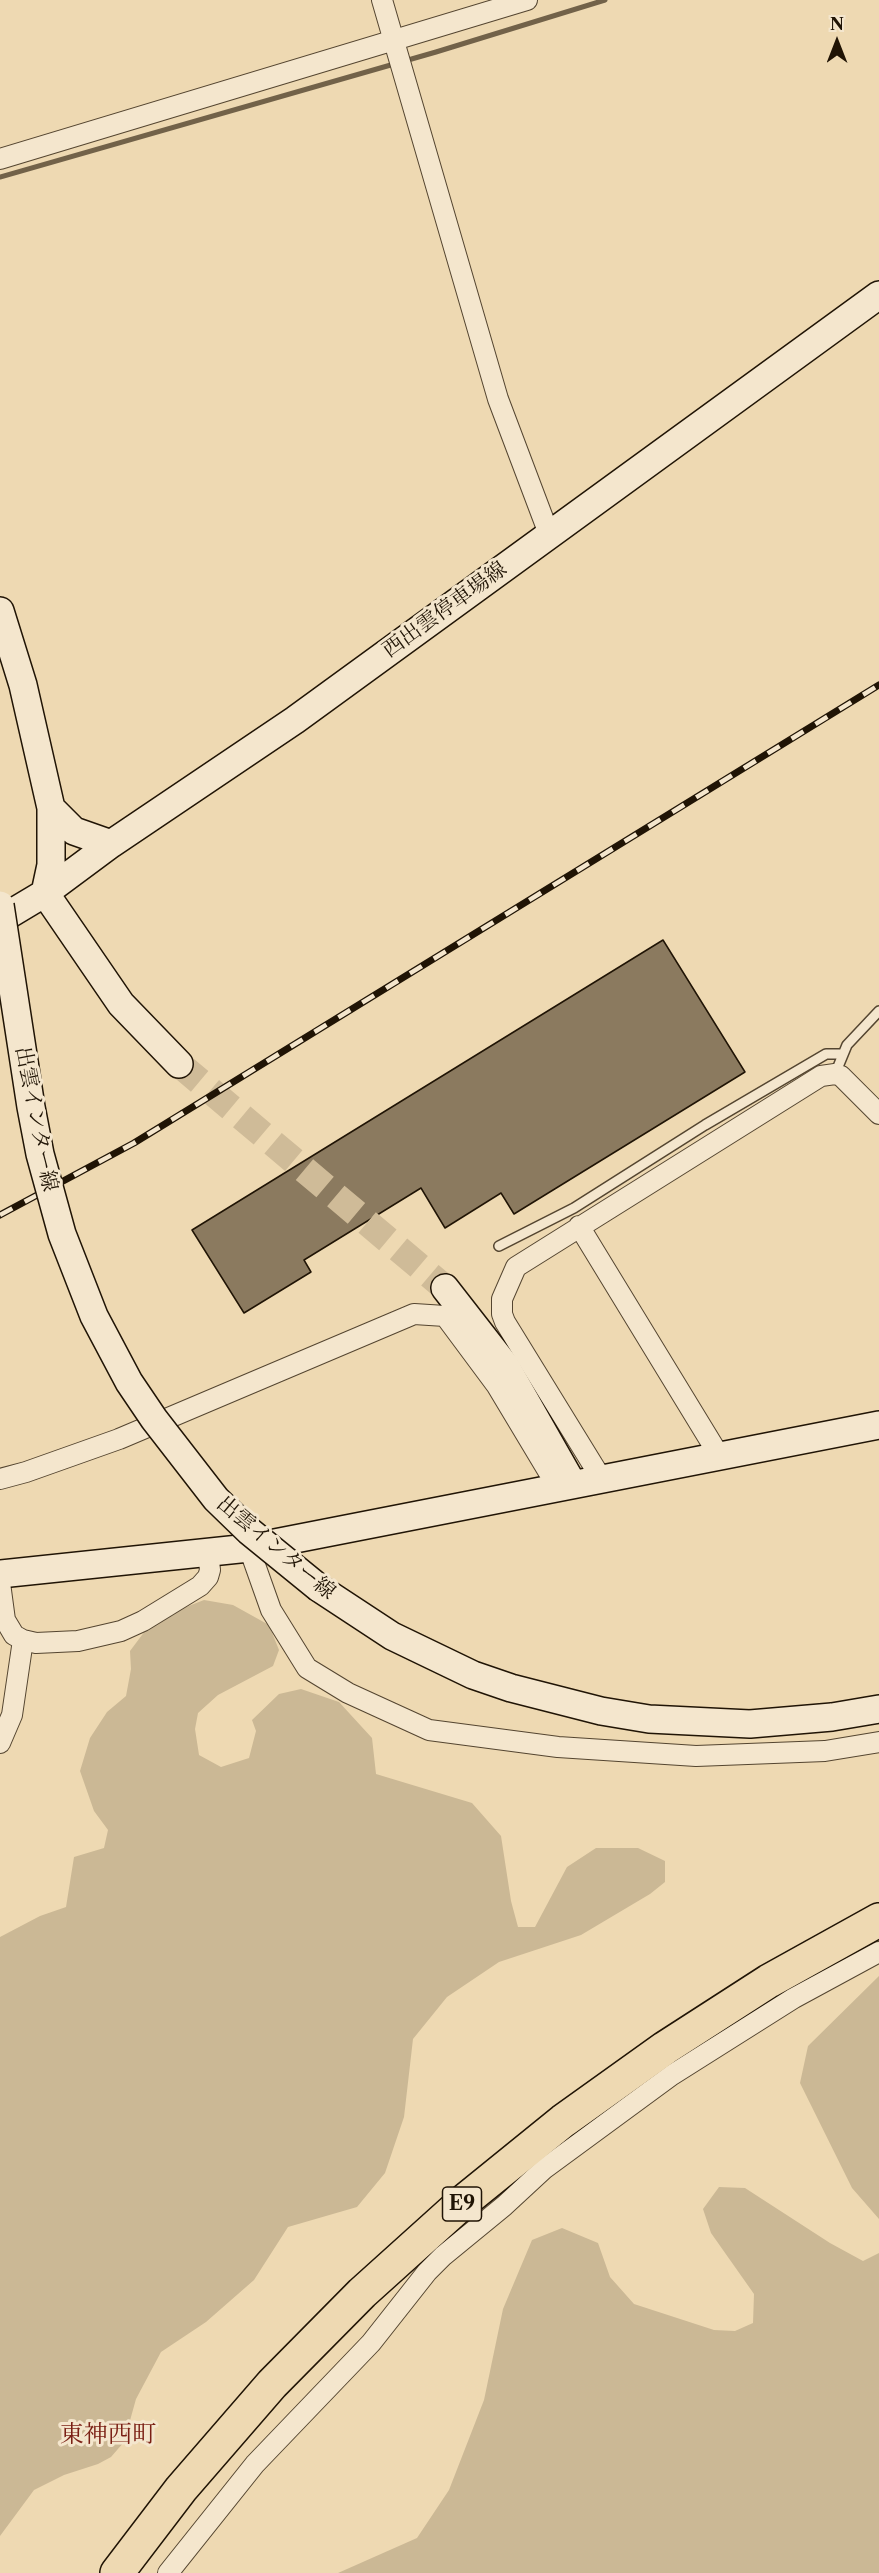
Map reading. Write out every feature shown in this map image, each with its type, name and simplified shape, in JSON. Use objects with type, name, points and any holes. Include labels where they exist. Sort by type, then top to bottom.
[{"type":"highway","name":"E9","points":[[117,2573],[181,2489],[272,2384],[362,2293],[464,2202],[563,2121],[665,2048],[769,1981],[879,1920]]},
{"type":"main road","name":"西出雲停車場線","points":[[1,913],[45,893],[111,844],[296,720],[879,295]]},
{"type":"main road","points":[[0,611],[23,685],[51,808],[51,865],[45,893],[121,1004],[179,1064]]},
{"type":"main road","points":[[51,808],[74,831],[111,844]]},
{"type":"main road","name":"出雲インター線","points":[[1,913],[40,1154],[62,1234],[94,1316],[129,1382],[154,1419],[216,1499],[249,1531],[319,1588],[392,1636],[473,1675],[511,1688],[601,1711],[649,1719],[750,1724],[832,1717],[879,1708]]},
{"type":"main road","points":[[445,1288],[505,1365],[565,1485]]},
{"type":"main road","points":[[0,1575],[249,1548],[879,1425]]},
{"type":"street","points":[[382,0],[498,399],[549,534]]},
{"type":"street","points":[[0,159],[527,0]]},
{"type":"street","points":[[602,1478],[502,1314],[502,1299],[516,1267],[821,1076],[835,1074],[848,1081],[879,1114]]},
{"type":"street","points":[[579,1226],[720,1457]]},
{"type":"street","points":[[0,1479],[119,1439],[414,1314],[445,1316],[565,1485]]},
{"type":"street","points":[[249,1548],[271,1610],[307,1668],[348,1693],[429,1730],[558,1747],[696,1756],[825,1751],[879,1742]]},
{"type":"street","points":[[0,1583],[8,1628],[23,1640],[36,1643],[78,1641],[121,1631],[200,1586],[208,1577],[210,1570],[208,1553]]},
{"type":"street","points":[[0,1743],[12,1715],[23,1640]]},
{"type":"street","points":[[168,2573],[255,2464],[371,2343],[415,2287],[443,2256],[504,2206],[544,2169],[663,2082],[794,1998],[879,1952]]},
{"type":"lane","points":[[835,1074],[841,1054],[854,1036],[879,1011]]},
{"type":"lane","points":[[499,1246],[574,1208],[705,1125],[826,1054],[841,1054]]},
{"type":"shaded area","points":[[204,1600],[233,1605],[269,1625],[279,1650],[273,1666],[218,1695],[198,1713],[195,1729],[199,1755],[221,1767],[249,1758],[256,1731],[252,1720],[279,1694],[301,1689],[339,1702],[372,1738],[376,1774],[472,1803],[501,1836],[511,1901],[518,1927],[535,1927],[567,1867],[596,1848],[638,1848],[665,1861],[665,1882],[650,1894],[581,1935],[499,1962],[447,1997],[413,2039],[404,2117],[385,2173],[357,2207],[288,2227],[254,2280],[206,2322],[161,2352],[136,2399],[124,2442],[111,2457],[98,2464],[64,2475],[34,2490],[0,2536],[0,1937],[40,1916],[66,1907],[74,1857],[104,1848],[108,1830],[94,1811],[80,1771],[90,1738],[107,1712],[126,1696],[131,1669],[130,1651],[145,1631],[181,1609]]},
{"type":"shaded area","points":[[879,1976],[879,2219],[852,2188],[800,2083],[808,2046]]},
{"type":"shaded area","points":[[719,2187],[745,2188],[830,2243],[863,2261],[879,2253],[879,2573],[338,2573],[417,2538],[449,2490],[484,2400],[503,2309],[532,2240],[562,2228],[598,2243],[610,2277],[634,2304],[714,2330],[735,2331],[753,2323],[754,2294],[711,2233],[703,2209]]},
{"type":"building","points":[[663,940],[745,1072],[514,1214],[501,1193],[445,1228],[421,1188],[304,1260],[311,1272],[244,1313],[192,1230]]},
{"type":"waterway","points":[[0,177],[436,52],[605,0]]},
{"type":"tunnel","points":[[179,1064],[445,1288]]},
{"type":"railway","points":[[0,1215],[134,1143],[879,685]]},
{"type":"district","name":"東神西町","points":[[108,2435]]}]
